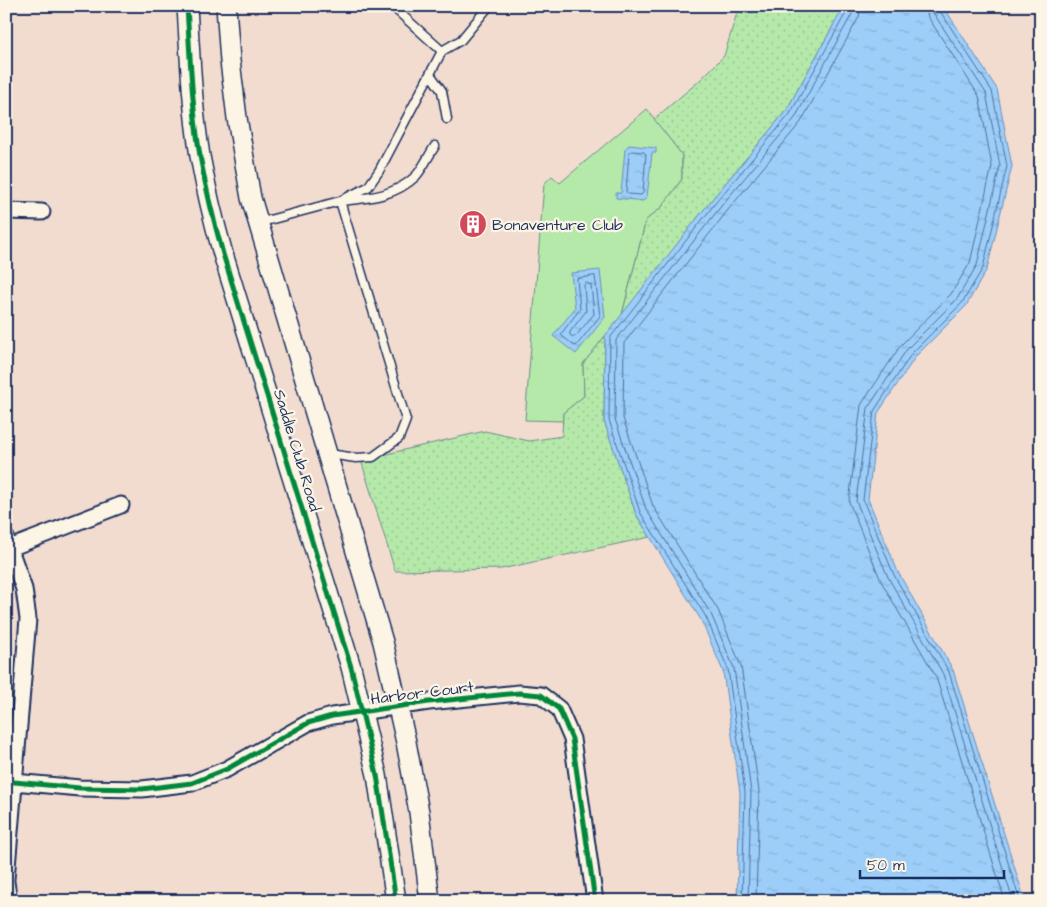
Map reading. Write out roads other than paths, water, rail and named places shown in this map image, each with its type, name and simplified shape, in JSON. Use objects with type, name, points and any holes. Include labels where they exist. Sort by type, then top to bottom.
[{"type":"street","name":"Saddle Club Road","points":[[187,6],[194,111],[210,207],[352,667],[377,776],[396,901]]},
{"type":"street","name":"Saddle Club Road","points":[[226,6],[230,61],[246,172],[258,223],[383,642],[419,812],[430,901]]},
{"type":"street","points":[[6,211],[42,212]]},
{"type":"street","points":[[9,901],[6,880],[28,619],[24,589],[8,543],[120,505]]},
{"type":"street","name":"Harbor Court","points":[[14,782],[80,788],[142,789],[192,783],[228,769],[308,723],[332,716],[398,706],[519,694],[541,694],[559,709],[572,739],[595,901]]},
{"type":"lane","points":[[392,6],[442,51]]},
{"type":"lane","points":[[340,201],[368,187],[398,137],[442,51],[461,40],[490,6]]},
{"type":"lane","points":[[430,74],[442,91],[447,118]]},
{"type":"lane","points":[[258,223],[340,201],[376,198],[397,189],[416,175],[434,146]]},
{"type":"lane","points":[[327,453],[356,458],[373,457],[399,438],[406,420],[340,201]]},
{"type":"water","points":[[844,6],[943,6],[997,89],[1012,166],[987,269],[966,306],[916,356],[878,413],[868,499],[898,572],[953,670],[1025,901],[737,901],[740,793],[723,671],[701,620],[636,514],[604,421],[605,336],[713,198],[786,111]]},
{"type":"water","points":[[629,145],[656,148],[656,153],[652,153],[647,197],[643,201],[616,198],[616,193],[621,193],[625,149]]},
{"type":"water","points":[[600,270],[605,317],[576,354],[553,336],[575,308],[571,273]]},
{"type":"place","name":"Bonaventure Club","points":[[473,224]]}]
